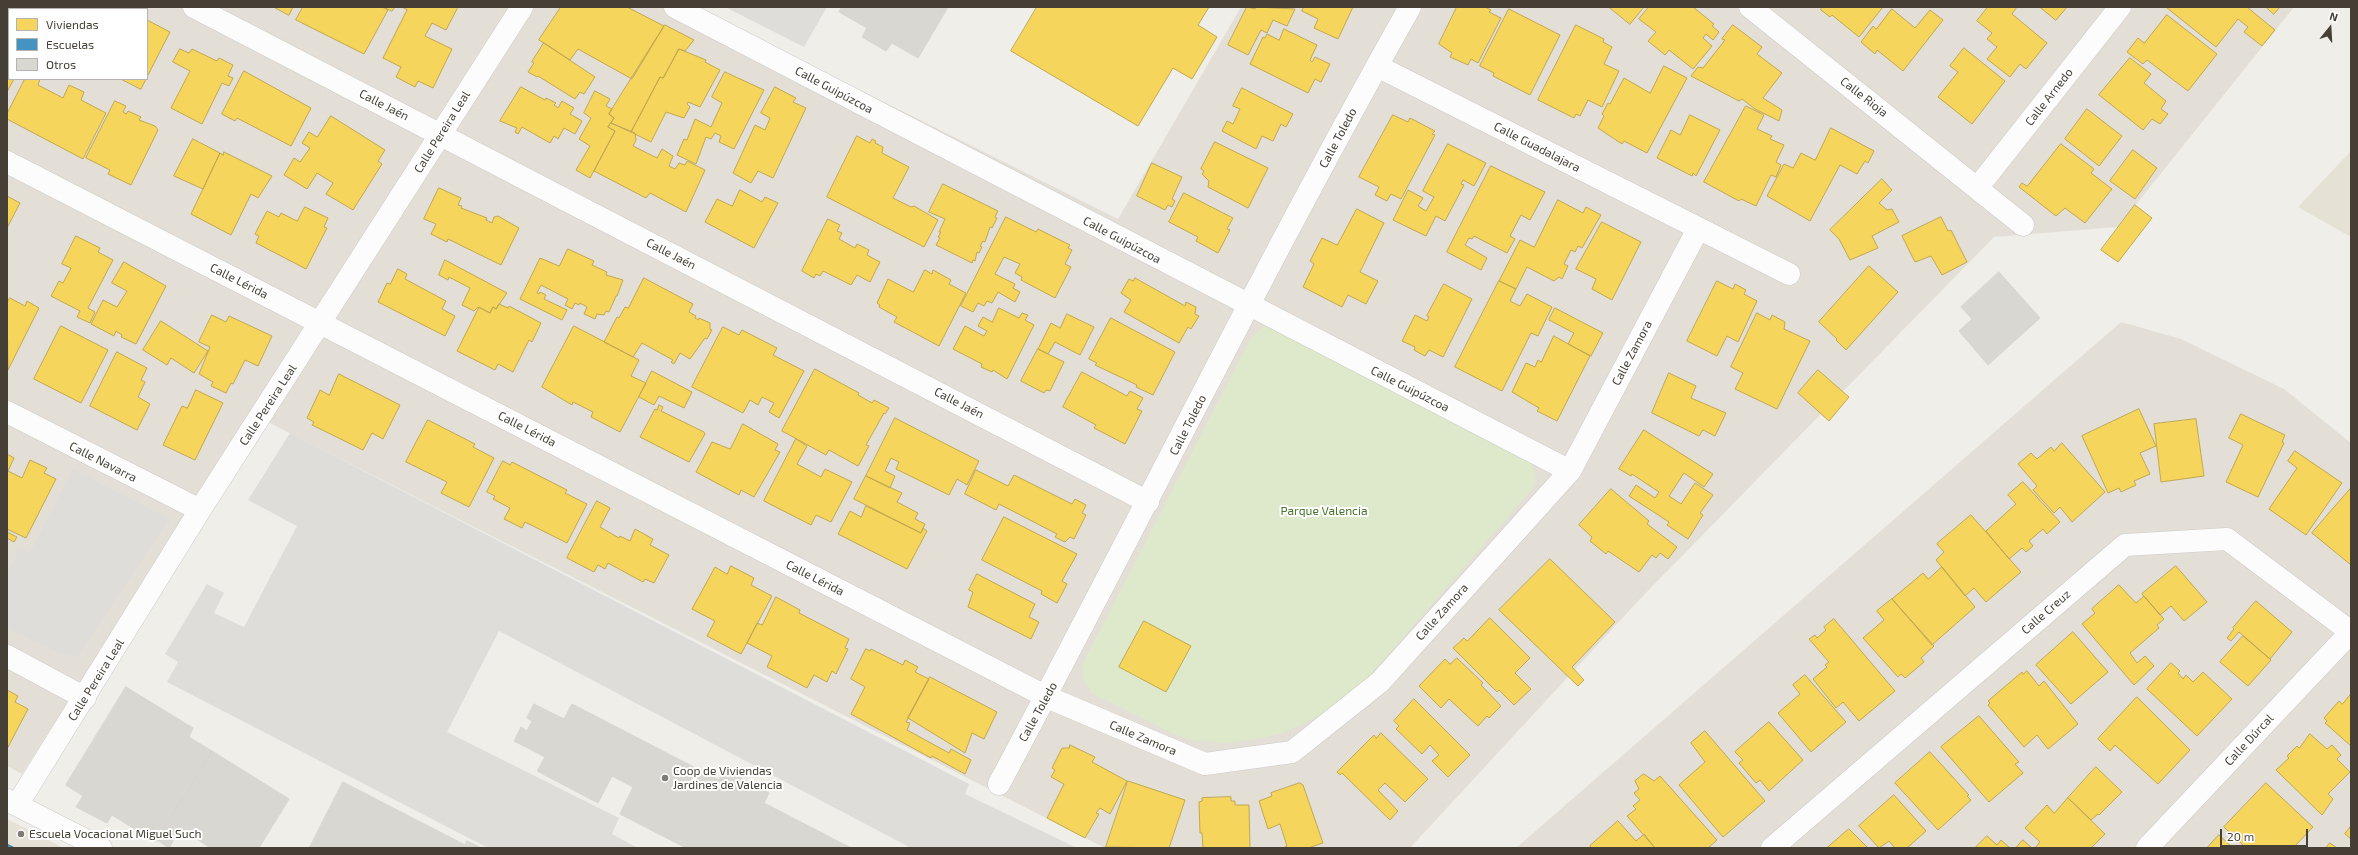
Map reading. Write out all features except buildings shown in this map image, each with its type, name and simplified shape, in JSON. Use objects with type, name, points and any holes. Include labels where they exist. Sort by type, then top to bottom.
[{"type":"street","name":"Calle Jaén","points":[[194,7],[1148,502]]},
{"type":"street","name":"Calle Pereira Leal","points":[[12,802],[85,698],[200,510],[522,7]]},
{"type":"street","name":"Calle Guipúzcoa","points":[[675,7],[1249,306],[1570,471]]},
{"type":"street","name":"Calle Toledo","points":[[999,784],[1047,697],[1249,306],[1376,66],[1410,7]]},
{"type":"street","name":"Calle Rioja","points":[[1750,7],[1978,187],[2023,225]]},
{"type":"street","name":"Calle Arnedo","points":[[1978,187],[2120,7]]},
{"type":"street","name":"Calle Guadalajara","points":[[1376,66],[1789,274]]},
{"type":"street","name":"Calle Lérida","points":[[7,162],[1047,697]]},
{"type":"street","name":"Calle Zamora","points":[[1047,697],[1205,764],[1292,752],[1380,682],[1570,471],[1698,229]]},
{"type":"street","name":"Calle Navarra","points":[[7,412],[200,510]]},
{"type":"street","name":"Calle Creuz","points":[[1772,848],[2125,545],[2227,539],[2351,632]]},
{"type":"street","name":"Calle Dúrcal","points":[[2147,848],[2351,632]]},
{"type":"street","points":[[7,656],[85,698]]},
{"type":"street","points":[[12,802],[101,848]]},
{"type":"shaded area","points":[[7,7],[694,7],[1118,219],[1241,7],[2294,7],[2118,227],[1994,237],[1639,600],[1410,848],[1105,848],[252,414],[22,774],[7,766]]},
{"type":"shaded area","points":[[725,7],[827,7],[804,47]]},
{"type":"shaded area","points":[[2351,151],[2351,237],[2298,207]]},
{"type":"shaded area","points":[[2121,322],[2181,339],[2284,389],[2351,443],[2351,848],[1516,848]]},
{"type":"shaded area","points":[[290,433],[969,784],[965,794],[1077,848],[911,848],[499,631],[447,732],[619,818],[612,834],[638,848],[488,848],[167,682],[178,662],[165,654],[207,584],[224,593],[214,613],[244,627],[297,526],[248,500]]},
{"type":"shaded area","points":[[73,469],[169,519],[78,656],[60,654],[7,628],[7,574],[20,549],[30,553]]},
{"type":"shaded area","name":"Escuela Vocacional Miguel Such","points":[[7,819],[64,848],[7,848]]},
{"type":"green space","name":"Parque Valencia","points":[[1270,325],[1531,459],[1536,478],[1533,488],[1366,680],[1332,709],[1285,732],[1263,738],[1226,743],[1191,740],[1176,735],[1092,693],[1083,679],[1082,665],[1251,338],[1261,329]]},
{"type":"place","name":"Coop de Viviendas Jardines de Valencia","points":[[665,778]]},
{"type":"place","name":"Escuela Vocacional Miguel Such","points":[[21,834]]}]
